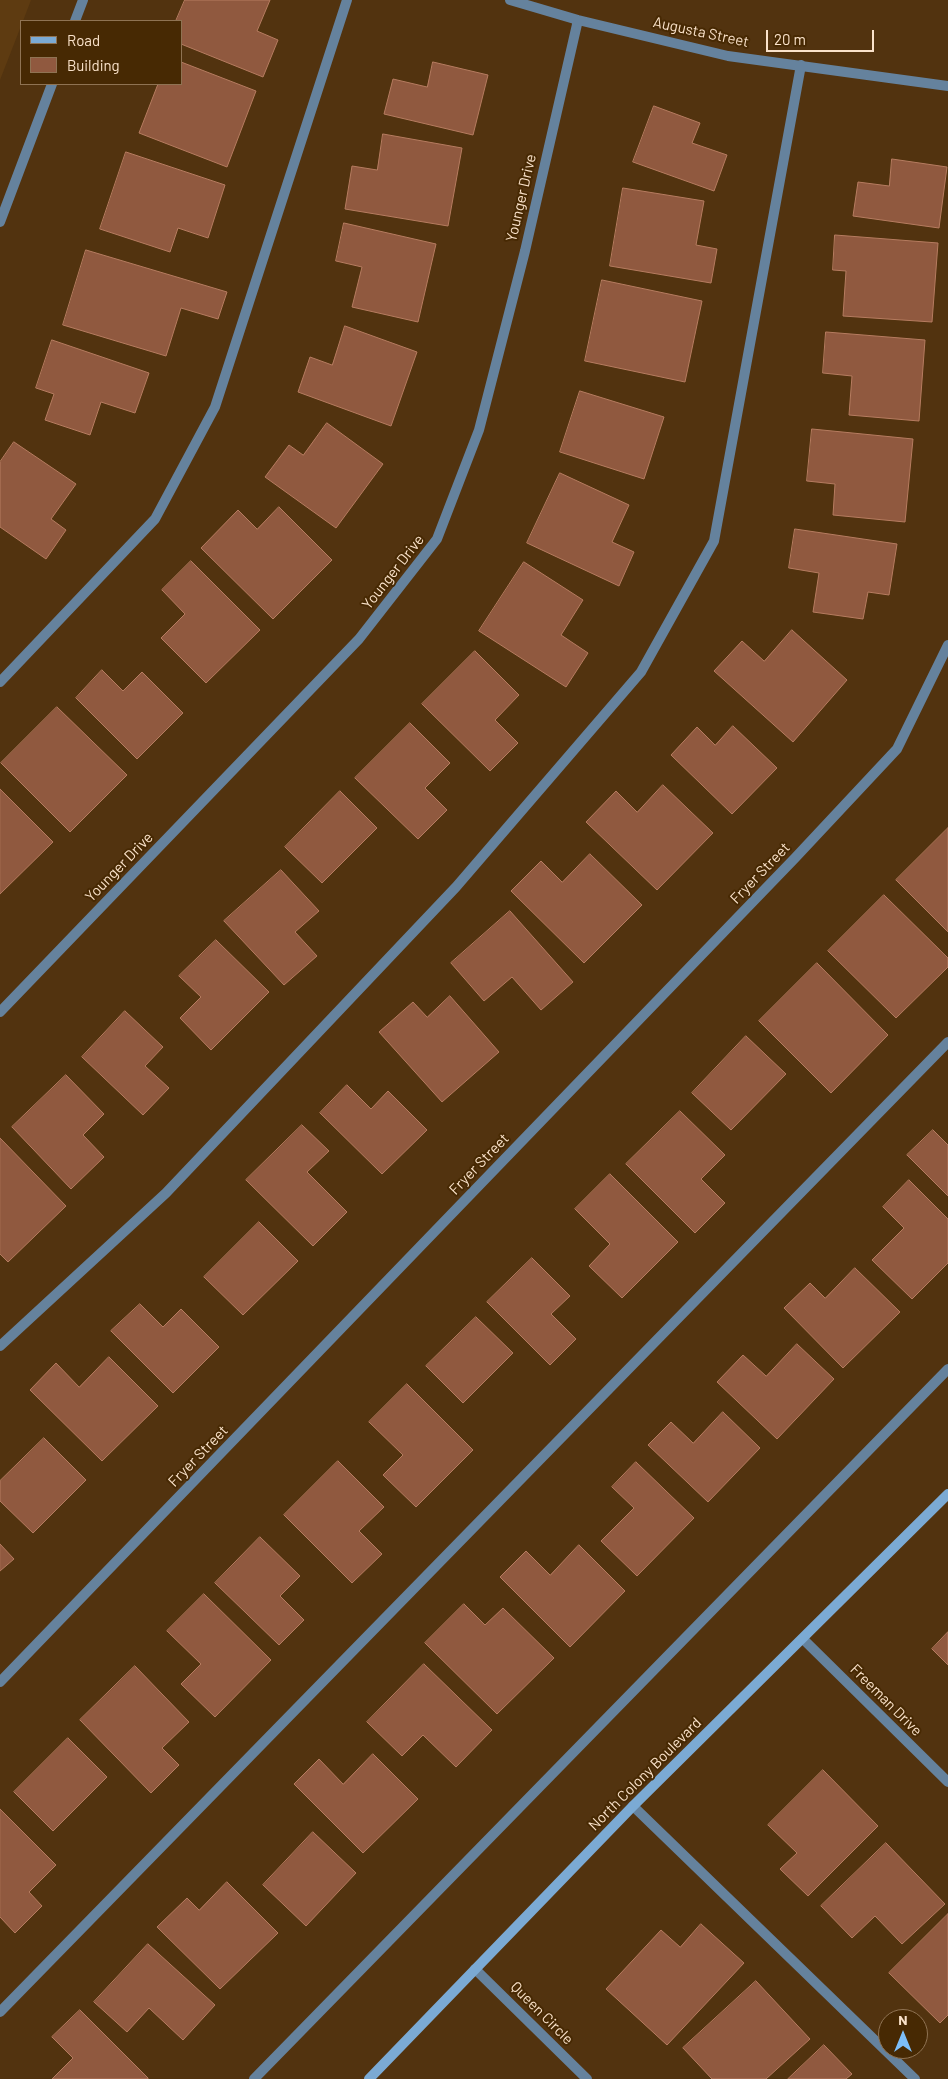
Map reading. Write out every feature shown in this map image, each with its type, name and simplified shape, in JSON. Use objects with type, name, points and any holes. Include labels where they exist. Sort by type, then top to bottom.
[{"type":"main road","name":"North Colony Boulevard","points":[[369,2079],[633,1806],[948,1494]]},
{"type":"street","points":[[75,20],[83,0]]},
{"type":"street","points":[[0,682],[155,519],[215,407],[347,0]]},
{"type":"street","name":"Augusta Street","points":[[510,0],[578,20],[728,56],[948,86]]},
{"type":"street","name":"Younger Drive","points":[[0,1012],[360,639],[437,539],[479,430],[525,251],[578,20]]},
{"type":"street","points":[[0,1346],[166,1193],[456,887],[641,672],[714,541],[801,65]]},
{"type":"street","points":[[0,222],[52,85]]},
{"type":"street","name":"Fryer Street","points":[[0,1682],[795,858],[897,749],[948,645]]},
{"type":"street","points":[[0,2012],[948,1042]]},
{"type":"street","points":[[254,2079],[948,1370]]},
{"type":"street","name":"Freeman Drive","points":[[803,1638],[948,1782]]},
{"type":"street","points":[[633,1806],[915,2079]]},
{"type":"street","name":"Queen Circle","points":[[475,1969],[587,2079]]},
{"type":"shaded area","points":[[0,0],[31,0],[23,20],[20,20],[20,29],[0,80]]},
{"type":"building","points":[[185,0],[270,0],[257,31],[278,40],[263,77],[182,44],[182,20],[176,20]]},
{"type":"building","points":[[182,62],[256,91],[227,167],[139,133],[158,85],[182,85]]},
{"type":"building","points":[[433,62],[488,75],[473,135],[384,114],[393,79],[427,87]]},
{"type":"building","points":[[654,106],[700,123],[692,143],[727,155],[714,191],[633,162]]},
{"type":"building","points":[[383,134],[462,148],[448,226],[345,209],[352,166],[377,170]]},
{"type":"building","points":[[126,152],[225,185],[208,238],[178,228],[170,252],[100,229]]},
{"type":"building","points":[[892,159],[947,167],[939,228],[853,216],[858,182],[889,186]]},
{"type":"building","points":[[623,188],[704,201],[696,245],[717,249],[711,283],[610,266]]},
{"type":"building","points":[[344,223],[436,244],[418,322],[352,307],[362,267],[336,261]]},
{"type":"building","points":[[835,235],[938,243],[932,322],[843,316],[846,271],[833,270]]},
{"type":"building","points":[[86,250],[227,292],[218,319],[181,308],[166,356],[63,325]]},
{"type":"building","points":[[602,280],[702,301],[685,382],[585,361]]},
{"type":"building","points":[[345,326],[417,352],[391,426],[298,392],[310,357],[332,365]]},
{"type":"building","points":[[826,332],[925,340],[919,421],[849,415],[852,376],[823,373]]},
{"type":"building","points":[[52,340],[149,373],[135,413],[101,402],[90,435],[45,420],[54,394],[36,388]]},
{"type":"building","points":[[580,391],[664,417],[644,479],[560,452]]},
{"type":"building","points":[[327,423],[383,464],[336,528],[265,477],[289,445],[303,455]]},
{"type":"building","points":[[812,429],[913,439],[905,522],[833,515],[835,484],[807,481]]},
{"type":"building","points":[[14,442],[76,484],[51,519],[66,530],[46,559],[0,527],[0,462]]},
{"type":"building","points":[[560,473],[629,505],[612,542],[634,552],[619,586],[527,543]]},
{"type":"building","points":[[279,507],[332,560],[273,619],[201,548],[238,510],[257,529]]},
{"type":"building","points":[[795,529],[897,544],[889,595],[868,592],[863,619],[813,612],[819,573],[789,568]]},
{"type":"building","points":[[191,561],[260,630],[206,683],[161,638],[185,614],[162,590]]},
{"type":"building","points":[[524,562],[583,600],[561,635],[588,653],[566,687],[479,631]]},
{"type":"building","points":[[792,630],[847,680],[793,742],[714,671],[742,641],[764,661]]},
{"type":"building","points":[[475,651],[519,695],[495,720],[518,743],[490,771],[422,704]]},
{"type":"building","points":[[102,670],[123,691],[142,672],[183,713],[137,759],[76,698]]},
{"type":"building","points":[[57,707],[127,775],[70,832],[1,763]]},
{"type":"building","points":[[410,723],[450,763],[425,788],[447,810],[418,839],[355,778]]},
{"type":"building","points":[[733,726],[777,768],[732,814],[671,755],[697,727],[715,745]]},
{"type":"building","points":[[663,785],[713,833],[657,890],[586,822],[616,791],[637,812]]},
{"type":"building","points":[[0,789],[53,842],[0,894]]},
{"type":"building","points":[[340,791],[377,828],[322,883],[285,847]]},
{"type":"building","points":[[948,828],[948,932],[896,880]]},
{"type":"building","points":[[590,854],[642,905],[584,963],[511,891],[541,861],[562,882]]},
{"type":"building","points":[[281,870],[319,911],[295,932],[317,956],[284,985],[224,921]]},
{"type":"building","points":[[884,895],[948,958],[948,967],[896,1018],[828,951]]},
{"type":"building","points":[[510,911],[573,982],[541,1010],[512,977],[484,1001],[451,963]]},
{"type":"building","points":[[216,940],[269,992],[211,1050],[180,1018],[201,997],[179,976]]},
{"type":"building","points":[[817,963],[888,1035],[831,1093],[759,1021]]},
{"type":"building","points":[[450,996],[499,1052],[442,1102],[379,1032],[413,1002],[427,1017]]},
{"type":"building","points":[[125,1011],[163,1047],[145,1066],[169,1088],[143,1115],[82,1057]]},
{"type":"building","points":[[746,1036],[786,1074],[731,1130],[692,1093]]},
{"type":"building","points":[[66,1075],[104,1114],[83,1135],[104,1157],[71,1189],[12,1127]]},
{"type":"building","points":[[347,1085],[371,1109],[388,1091],[427,1130],[382,1174],[320,1113]]},
{"type":"building","points":[[680,1111],[725,1155],[701,1179],[725,1203],[695,1233],[626,1164]]},
{"type":"building","points":[[302,1125],[329,1151],[307,1172],[347,1212],[313,1246],[246,1180]]},
{"type":"building","points":[[933,1130],[948,1145],[948,1196],[907,1155]]},
{"type":"building","points":[[0,1138],[66,1206],[8,1262],[0,1254]]},
{"type":"building","points":[[610,1174],[678,1242],[622,1298],[589,1266],[610,1244],[575,1209]]},
{"type":"building","points":[[909,1180],[948,1219],[948,1263],[912,1299],[872,1260],[904,1228],[883,1207]]},
{"type":"building","points":[[259,1222],[298,1261],[243,1315],[204,1277]]},
{"type":"building","points":[[532,1258],[570,1296],[551,1314],[576,1339],[550,1365],[487,1302]]},
{"type":"building","points":[[855,1268],[900,1312],[843,1368],[784,1308],[810,1283],[825,1298]]},
{"type":"building","points":[[140,1304],[163,1327],[181,1309],[219,1347],[173,1393],[111,1331]]},
{"type":"building","points":[[476,1317],[513,1353],[463,1403],[426,1366]]},
{"type":"building","points":[[797,1344],[834,1379],[777,1439],[717,1382],[743,1355],[766,1376]]},
{"type":"building","points":[[109,1357],[158,1406],[102,1461],[30,1390],[56,1363],[79,1387]]},
{"type":"building","points":[[407,1384],[473,1450],[416,1507],[383,1475],[403,1455],[369,1422]]},
{"type":"building","points":[[723,1412],[760,1448],[708,1502],[648,1445],[671,1422],[693,1443]]},
{"type":"building","points":[[44,1438],[86,1480],[33,1533],[0,1501],[0,1481]]},
{"type":"building","points":[[338,1461],[384,1507],[359,1531],[382,1554],[352,1583],[284,1515]]},
{"type":"building","points":[[636,1462],[694,1518],[637,1576],[601,1541],[634,1508],[612,1487]]},
{"type":"building","points":[[260,1537],[300,1576],[280,1596],[304,1620],[279,1645],[215,1583]]},
{"type":"building","points":[[0,1544],[14,1559],[0,1571]]},
{"type":"building","points":[[579,1545],[625,1591],[570,1647],[500,1577],[526,1551],[550,1575]]},
{"type":"building","points":[[204,1594],[271,1660],[215,1717],[181,1684],[201,1664],[167,1631]]},
{"type":"building","points":[[464,1604],[485,1625],[503,1608],[554,1658],[497,1714],[425,1643]]},
{"type":"building","points":[[948,1632],[948,1665],[932,1649]]},
{"type":"building","points":[[424,1664],[492,1730],[456,1767],[423,1735],[402,1756],[367,1722]]},
{"type":"building","points":[[135,1666],[189,1722],[162,1748],[179,1765],[151,1793],[80,1720]]},
{"type":"building","points":[[68,1738],[107,1777],[53,1831],[14,1792]]},
{"type":"building","points":[[373,1754],[418,1799],[363,1853],[294,1784],[319,1759],[343,1784]]},
{"type":"building","points":[[823,1770],[878,1826],[808,1896],[780,1869],[797,1853],[768,1825]]},
{"type":"building","points":[[0,1809],[56,1865],[29,1892],[42,1906],[15,1933],[0,1917]]},
{"type":"building","points":[[313,1832],[356,1873],[306,1926],[263,1885]]},
{"type":"building","points":[[886,1843],[945,1904],[902,1944],[875,1916],[852,1938],[821,1906]]},
{"type":"building","points":[[227,1882],[278,1933],[220,1989],[157,1927],[187,1898],[199,1910]]},
{"type":"building","points":[[948,1914],[948,2015],[940,2023],[928,2009],[926,2009],[889,1973]]},
{"type":"building","points":[[701,1924],[744,1963],[667,2045],[606,1989],[661,1930],[680,1947]]},
{"type":"building","points":[[148,1944],[215,2005],[183,2040],[149,2008],[127,2032],[94,2002]]},
{"type":"building","points":[[756,1981],[810,2039],[766,2079],[712,2079],[683,2048]]},
{"type":"building","points":[[80,2010],[148,2079],[52,2079],[73,2058],[52,2037]]},
{"type":"building","points":[[824,2045],[852,2074],[846,2079],[788,2079]]}]
